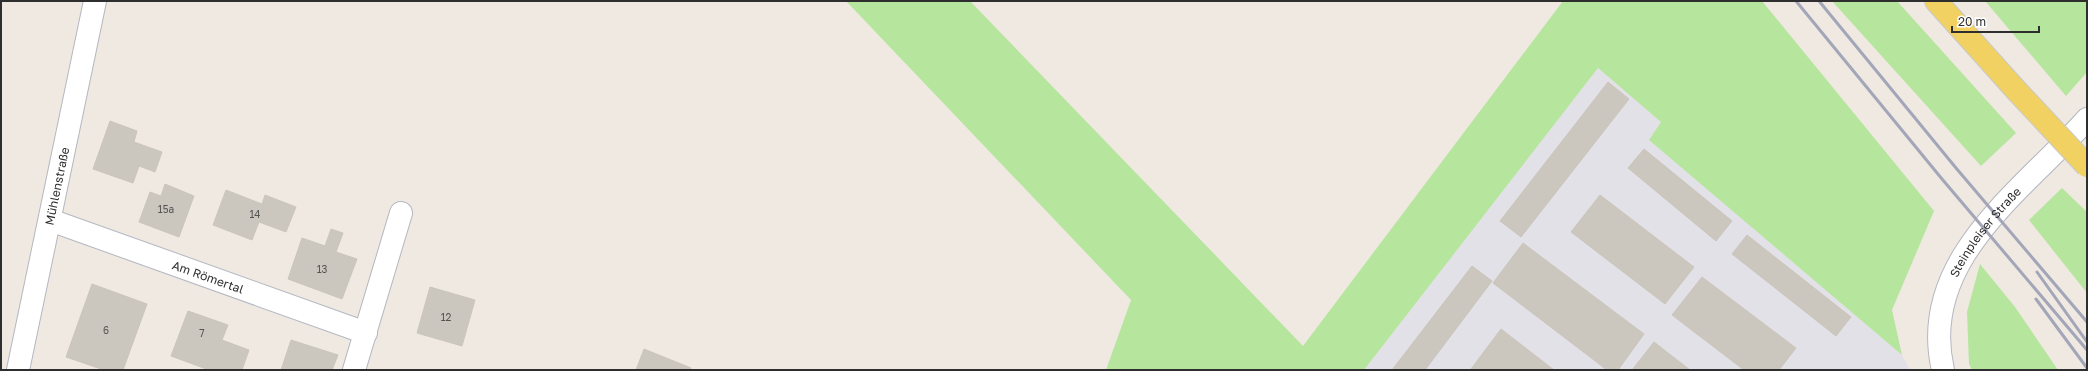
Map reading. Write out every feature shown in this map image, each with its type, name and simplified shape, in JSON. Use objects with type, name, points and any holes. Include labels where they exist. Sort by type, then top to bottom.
[{"type":"main road","points":[[1936,1],[2087,166]]},
{"type":"street","name":"Mühlenstraße","points":[[18,370],[95,1]]},
{"type":"street","name":"Steinpleiser Straße","points":[[1943,370],[1938,352],[1939,327],[1943,303],[1958,262],[1975,238],[2005,203],[2087,119]]},
{"type":"street","points":[[354,370],[401,214]]},
{"type":"street","name":"Am Römertal","points":[[50,220],[366,334]]},
{"type":"shaded area","points":[[1598,68],[1662,122],[1650,140],[1902,355],[1910,370],[1364,370]]},
{"type":"green space","points":[[846,1],[970,1],[1303,346],[1563,1],[1762,1],[1934,211],[1892,310],[1902,355],[1649,140],[1661,122],[1598,68],[1364,370],[1106,370],[1131,300]]},
{"type":"green space","points":[[1832,1],[1897,1],[2016,133],[1981,166]]},
{"type":"green space","points":[[1985,1],[2087,1],[2087,72],[2066,96]]},
{"type":"green space","points":[[2062,188],[2087,212],[2087,293],[2029,220]]},
{"type":"green space","points":[[1980,264],[2015,307],[2058,370],[1972,370],[1969,364],[1967,312]]},
{"type":"building","points":[[1608,82],[1629,99],[1521,237],[1500,221]]},
{"type":"building","points":[[110,121],[137,131],[134,142],[162,152],[155,172],[139,166],[133,183],[93,169]]},
{"type":"building","points":[[1644,149],[1732,221],[1716,241],[1628,168]]},
{"type":"building","points":[[165,184],[194,196],[179,237],[139,222],[150,192],[161,196]]},
{"type":"building","points":[[226,190],[262,204],[265,195],[296,207],[286,232],[259,222],[252,240],[213,225]]},
{"type":"building","points":[[1600,195],[1694,267],[1665,304],[1571,232]]},
{"type":"building","points":[[331,229],[343,233],[336,252],[357,259],[342,299],[288,279],[302,238],[325,246]]},
{"type":"building","points":[[1747,235],[1851,317],[1836,336],[1732,254]]},
{"type":"building","points":[[1523,243],[1644,334],[1618,370],[1607,370],[1493,283]]},
{"type":"building","points":[[1472,266],[1492,281],[1425,370],[1392,370]]},
{"type":"building","points":[[1702,277],[1796,348],[1779,370],[1744,370],[1672,315]]},
{"type":"building","points":[[92,284],[147,304],[123,370],[104,370],[66,357]]},
{"type":"building","points":[[430,287],[475,300],[462,346],[417,333]]},
{"type":"building","points":[[188,311],[228,325],[222,340],[249,350],[242,370],[209,370],[171,356]]},
{"type":"building","points":[[1501,329],[1554,370],[1472,370],[1471,369]]},
{"type":"building","points":[[291,340],[338,355],[332,370],[281,370]]},
{"type":"building","points":[[1654,342],[1690,370],[1632,370]]},
{"type":"building","points":[[644,349],[691,368],[690,370],[636,370]]},
{"type":"railway","points":[[1796,1],[1942,179],[2087,350]]},
{"type":"railway","points":[[1819,1],[1956,168],[2087,322]]},
{"type":"railway","points":[[2037,272],[2087,342]]},
{"type":"railway","points":[[2036,299],[2087,368]]}]
